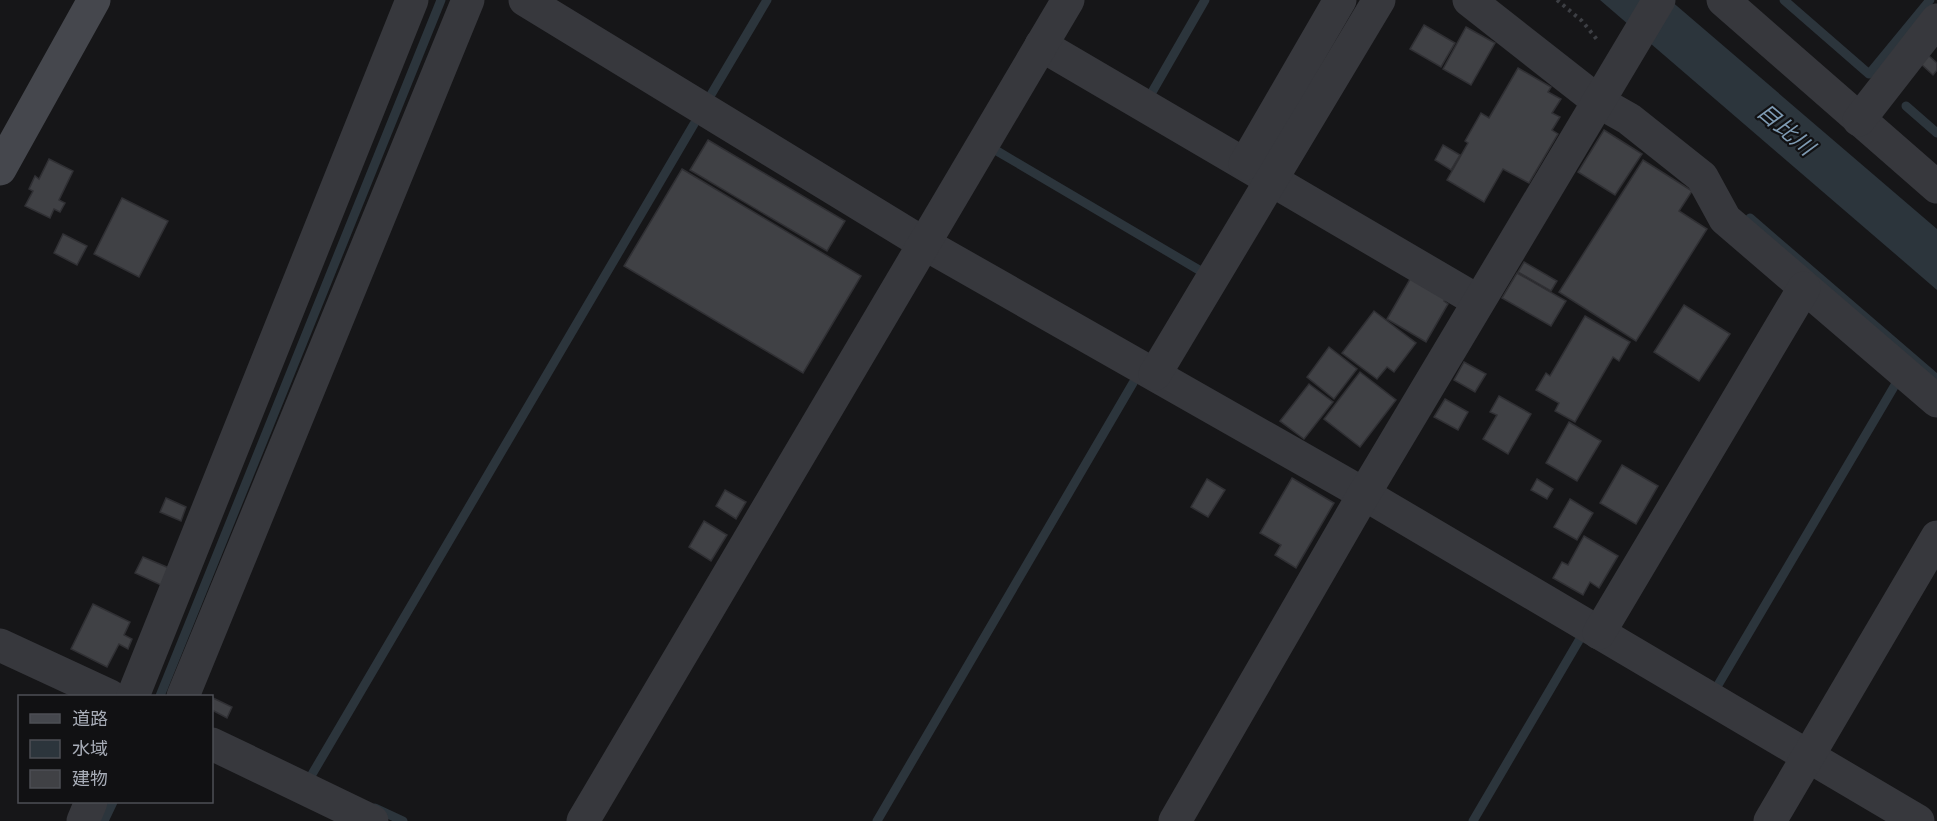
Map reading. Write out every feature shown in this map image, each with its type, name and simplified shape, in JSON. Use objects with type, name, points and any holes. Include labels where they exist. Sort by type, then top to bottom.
[{"type":"main road","points":[[0,169],[94,0]]},
{"type":"street","points":[[133,695],[412,0]]},
{"type":"street","points":[[183,695],[468,0]]},
{"type":"street","points":[[525,0],[923,243],[1364,494],[1918,821]]},
{"type":"street","points":[[583,821],[1068,0]]},
{"type":"street","points":[[1155,374],[1258,172],[1340,0]]},
{"type":"street","points":[[1258,172],[1379,0]]},
{"type":"street","points":[[1469,0],[1599,102],[1629,119],[1702,177],[1725,219],[1937,401]]},
{"type":"street","points":[[1175,821],[1364,494],[1659,0]]},
{"type":"street","points":[[1723,0],[1937,187]]},
{"type":"street","points":[[1859,120],[1937,20]]},
{"type":"street","points":[[1041,45],[1478,301]]},
{"type":"street","points":[[1599,633],[1804,288]]},
{"type":"street","points":[[1770,821],[1937,537]]},
{"type":"street","points":[[0,645],[109,695]]},
{"type":"street","points":[[213,744],[372,821]]},
{"type":"street","points":[[83,821],[90,803]]},
{"type":"path","points":[[1557,0],[1582,21],[1623,62]]},
{"type":"water","name":"目比川","points":[[1600,0],[1670,0],[1937,229],[1937,290]]},
{"type":"building","points":[[1424,25],[1455,43],[1441,67],[1410,49]]},
{"type":"building","points":[[1466,27],[1495,43],[1471,85],[1443,69]]},
{"type":"building","points":[[1928,55],[1937,63],[1937,70],[1933,75],[1921,64]]},
{"type":"building","points":[[1518,68],[1551,87],[1548,92],[1561,99],[1552,113],[1560,117],[1552,130],[1558,134],[1529,183],[1503,169],[1484,202],[1447,180],[1468,143],[1465,141],[1481,113],[1489,118]]},
{"type":"building","points":[[1604,130],[1642,154],[1615,195],[1578,172]]},
{"type":"building","points":[[708,140],[845,221],[827,251],[690,170]]},
{"type":"building","points":[[1443,145],[1460,155],[1451,170],[1435,160]]},
{"type":"building","points":[[49,159],[73,171],[59,200],[65,203],[60,212],[54,209],[50,218],[25,206],[33,191],[29,189],[35,176],[39,179]]},
{"type":"building","points":[[1643,160],[1692,191],[1679,211],[1707,229],[1636,341],[1559,292]]},
{"type":"building","points":[[682,169],[861,276],[803,373],[624,266]]},
{"type":"building","points":[[122,198],[168,221],[139,277],[94,254]]},
{"type":"building","points":[[63,234],[87,246],[77,265],[54,253]]},
{"type":"building","points":[[1524,262],[1557,281],[1551,291],[1518,272]]},
{"type":"building","points":[[1517,273],[1566,301],[1551,326],[1502,298]]},
{"type":"building","points":[[1413,274],[1448,294],[1444,301],[1448,304],[1426,342],[1387,319]]},
{"type":"building","points":[[1684,305],[1730,334],[1699,381],[1654,352]]},
{"type":"building","points":[[1374,311],[1416,343],[1394,372],[1387,367],[1377,379],[1342,353]]},
{"type":"building","points":[[1585,316],[1630,342],[1619,361],[1613,357],[1575,422],[1555,411],[1559,403],[1536,390],[1546,373],[1550,376]]},
{"type":"building","points":[[1329,347],[1357,369],[1334,399],[1307,377]]},
{"type":"building","points":[[1464,362],[1486,374],[1475,392],[1454,380]]},
{"type":"building","points":[[1360,372],[1396,400],[1360,447],[1324,419]]},
{"type":"building","points":[[1309,384],[1333,402],[1304,439],[1280,421]]},
{"type":"building","points":[[1499,396],[1531,414],[1508,454],[1483,439],[1497,415],[1490,412]]},
{"type":"building","points":[[1445,399],[1468,412],[1458,430],[1434,417]]},
{"type":"building","points":[[1569,422],[1601,441],[1577,481],[1546,463]]},
{"type":"building","points":[[1622,465],[1658,486],[1636,524],[1600,503]]},
{"type":"building","points":[[1292,478],[1334,503],[1296,568],[1275,555],[1281,545],[1260,533]]},
{"type":"building","points":[[1207,479],[1225,490],[1208,517],[1191,507]]},
{"type":"building","points":[[1537,479],[1553,489],[1547,499],[1531,490]]},
{"type":"building","points":[[725,490],[746,502],[736,519],[716,506]]},
{"type":"building","points":[[166,498],[186,507],[181,521],[160,512]]},
{"type":"building","points":[[1570,499],[1593,513],[1577,540],[1554,527]]},
{"type":"building","points":[[704,521],[727,535],[711,561],[689,547]]},
{"type":"building","points":[[1584,536],[1618,556],[1599,588],[1590,582],[1583,595],[1553,578],[1562,562],[1568,565]]},
{"type":"building","points":[[143,557],[169,568],[161,585],[135,573]]},
{"type":"building","points":[[93,604],[130,622],[124,635],[132,639],[128,649],[119,644],[107,667],[71,649]]},
{"type":"building","points":[[213,698],[232,707],[227,718],[213,711]]},
{"type":"waterway","points":[[160,695],[441,0]]},
{"type":"waterway","points":[[709,98],[767,0]]},
{"type":"waterway","points":[[1151,94],[1205,0]]},
{"type":"waterway","points":[[1784,0],[1869,74],[1930,0]]},
{"type":"waterway","points":[[1906,106],[1937,133]]},
{"type":"waterway","points":[[311,776],[694,124]]},
{"type":"waterway","points":[[997,151],[1199,270]]},
{"type":"waterway","points":[[1750,218],[1937,379]]},
{"type":"waterway","points":[[877,821],[1133,383]]},
{"type":"waterway","points":[[1718,685],[1895,385]]},
{"type":"waterway","points":[[1473,821],[1581,637]]},
{"type":"waterway","points":[[104,821],[113,803]]},
{"type":"waterway","points":[[375,808],[403,821]]}]
